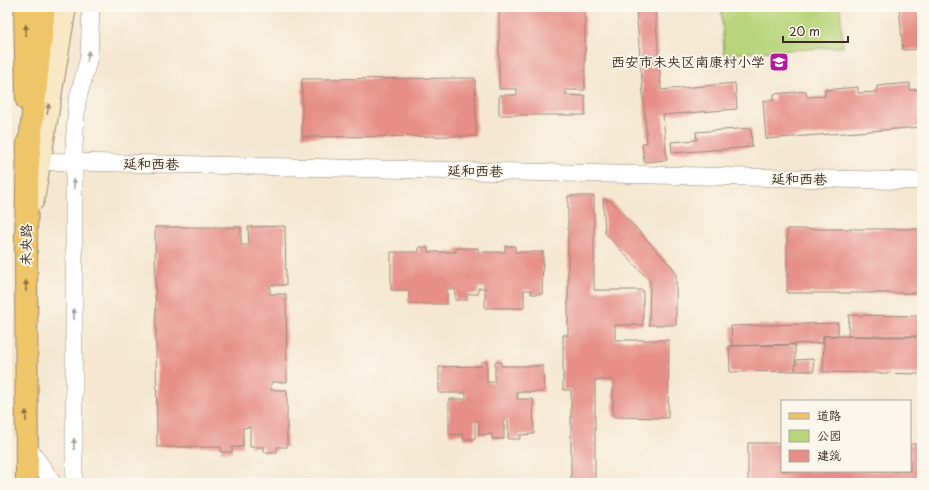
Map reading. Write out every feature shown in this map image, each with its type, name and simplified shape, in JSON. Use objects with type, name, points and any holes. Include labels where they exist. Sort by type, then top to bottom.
[{"type":"main road","name":"未央路","points":[[25,7],[34,161],[26,244],[27,483]]},
{"type":"main road","points":[[34,161],[44,7]]},
{"type":"main road","points":[[34,161],[65,7]]},
{"type":"street","points":[[74,483],[74,146],[77,102],[89,57],[91,7]]},
{"type":"street","name":"延和西巷","points":[[34,161],[922,182]]},
{"type":"street","points":[[26,444],[53,483]]},
{"type":"green space","points":[[721,7],[840,7],[843,47],[724,54]]},
{"type":"building","points":[[499,7],[585,7],[585,90],[566,90],[566,95],[585,96],[585,115],[499,115],[499,95],[517,95],[517,89],[499,89]]},
{"type":"building","points":[[636,7],[655,7],[661,90],[735,83],[737,109],[663,115],[667,160],[644,162],[642,143],[647,143]]},
{"type":"building","points":[[899,7],[922,7],[922,49],[903,50]]},
{"type":"building","points":[[475,78],[476,136],[302,137],[302,79]]},
{"type":"building","points":[[910,83],[910,90],[922,89],[922,127],[766,139],[763,101],[774,100],[774,94],[806,91],[807,97],[825,96],[825,90],[858,87],[858,93],[877,92],[877,86]]},
{"type":"building","points":[[751,128],[752,147],[672,153],[671,142],[697,140],[696,132]]},
{"type":"building","points":[[568,196],[594,196],[594,290],[643,290],[643,325],[615,325],[615,340],[669,340],[668,418],[613,417],[613,380],[595,380],[595,483],[571,483],[571,390],[563,390],[563,335],[568,335]]},
{"type":"building","points":[[603,199],[611,201],[676,273],[676,325],[649,325],[650,281],[605,233]]},
{"type":"building","points":[[285,226],[286,285],[270,285],[270,294],[286,294],[287,382],[271,382],[271,390],[287,390],[287,447],[277,447],[277,452],[264,452],[264,447],[250,447],[250,427],[243,428],[243,447],[232,447],[232,452],[221,452],[221,447],[157,447],[155,227],[241,227],[241,245],[249,245],[248,227]]},
{"type":"building","points":[[787,229],[922,229],[922,293],[787,293]]},
{"type":"building","points":[[505,246],[515,246],[515,252],[543,252],[542,294],[531,294],[531,290],[524,290],[524,308],[485,308],[485,288],[478,288],[478,294],[467,294],[467,300],[455,300],[455,289],[447,289],[447,304],[409,304],[409,290],[391,290],[391,252],[419,252],[419,247],[428,247],[428,252],[456,252],[456,248],[478,248],[478,252],[505,252]]},
{"type":"building","points":[[849,315],[922,316],[922,336],[848,336]]},
{"type":"building","points":[[838,323],[838,335],[823,336],[823,343],[732,346],[731,326]]},
{"type":"building","points":[[824,336],[922,337],[922,374],[823,372]]},
{"type":"building","points":[[795,345],[795,371],[730,372],[729,346]]},
{"type":"building","points":[[813,359],[814,371],[796,371],[796,360]]},
{"type":"building","points":[[481,362],[487,362],[487,382],[495,382],[495,362],[501,362],[501,366],[543,366],[544,392],[517,392],[517,399],[533,399],[534,434],[520,435],[520,439],[508,439],[508,420],[504,420],[504,439],[492,439],[492,434],[479,435],[479,421],[475,421],[475,439],[463,439],[463,434],[449,435],[449,399],[466,399],[466,393],[439,393],[439,367],[481,366]]},
{"type":"building","points":[[748,443],[781,443],[781,472],[911,472],[911,444],[922,444],[922,483],[748,483]]},
{"type":"place","name":"西安市未央区南康村小学","points":[[779,62]]}]
